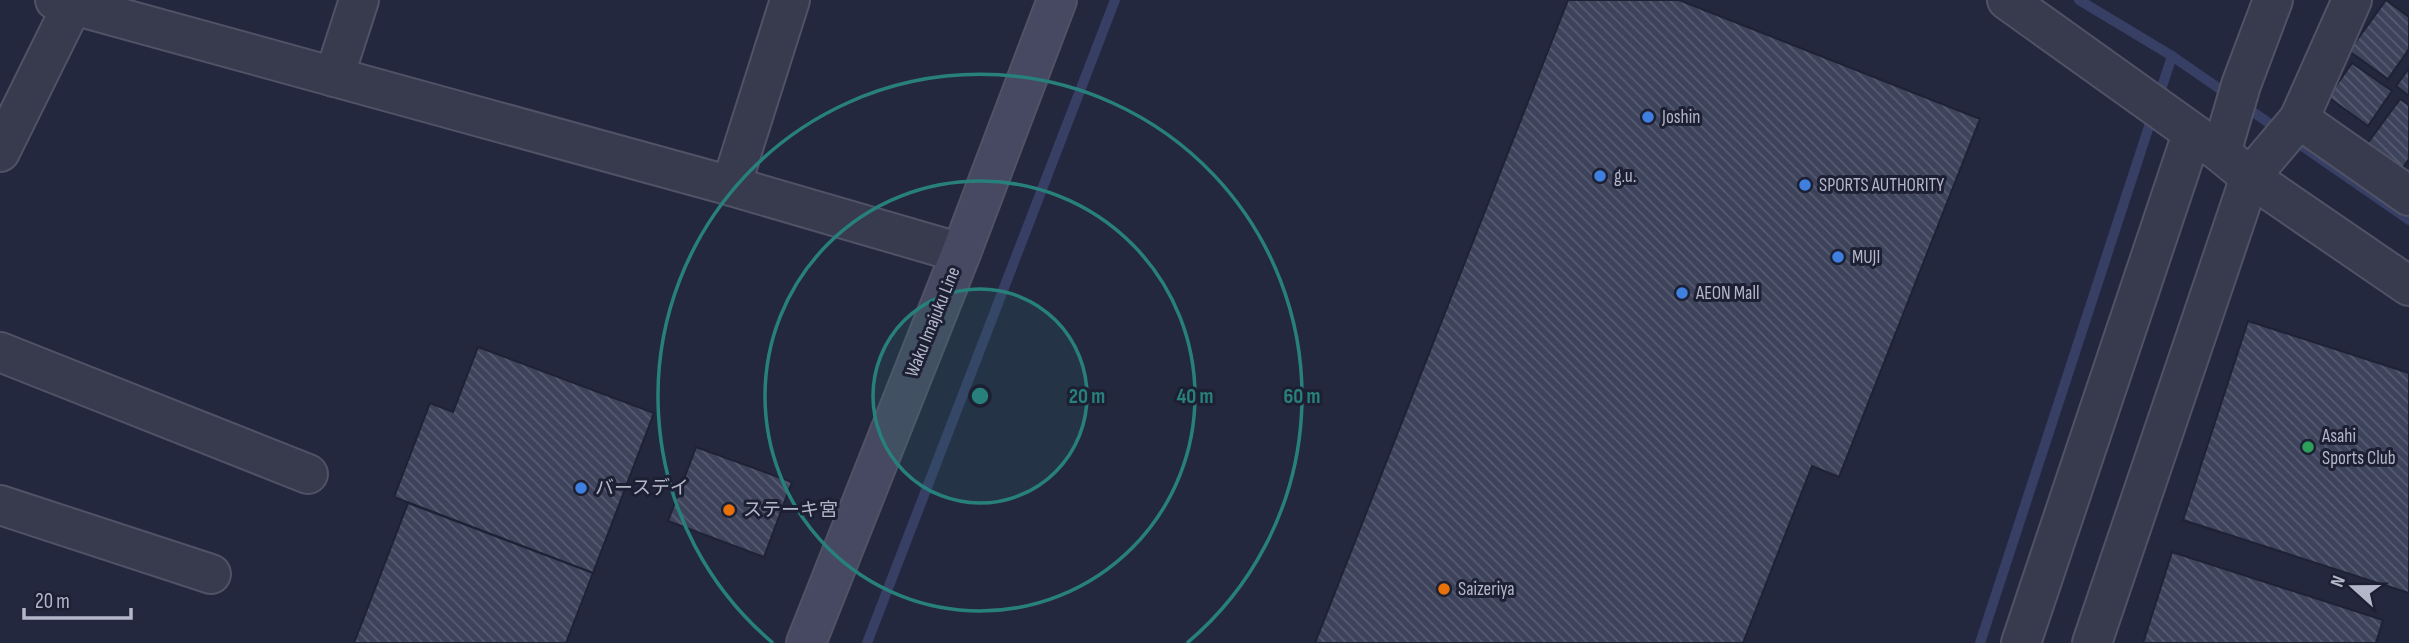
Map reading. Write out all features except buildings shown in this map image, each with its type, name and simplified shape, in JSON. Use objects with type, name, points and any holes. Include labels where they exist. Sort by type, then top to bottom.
[{"type":"main road","name":"Waku Imajuku Line","points":[[806,643],[961,253],[1057,0]]},
{"type":"street","points":[[334,77],[359,0]]},
{"type":"street","points":[[731,186],[790,0]]},
{"type":"street","points":[[2007,0],[2207,143],[2250,177],[2409,286]]},
{"type":"street","points":[[2021,643],[2207,143],[2241,85],[2273,0]]},
{"type":"street","points":[[2092,643],[2250,177],[2299,119],[2352,0]]},
{"type":"street","points":[[0,151],[64,2],[731,186],[961,253]]},
{"type":"street","points":[[2299,119],[2409,196]]},
{"type":"street","points":[[0,352],[308,474]]},
{"type":"street","points":[[0,505],[211,573]]},
{"type":"waterway","points":[[867,643],[1115,0]]},
{"type":"waterway","points":[[2079,0],[2172,56],[2230,96]]},
{"type":"waterway","points":[[1980,643],[2172,56]]},
{"type":"waterway","points":[[2243,105],[2279,130]]},
{"type":"waterway","points":[[2292,139],[2409,220]]},
{"type":"place","name":"Joshin","points":[[1648,117]]},
{"type":"place","name":"g.u.","points":[[1600,176]]},
{"type":"place","name":"SPORTS AUTHORITY","points":[[1805,185]]},
{"type":"place","name":"MUJI","points":[[1838,257]]},
{"type":"place","name":"AEON Mall","points":[[1682,293]]},
{"type":"place","name":"Asahi Sports Club","points":[[2308,447]]},
{"type":"place","name":"バースデイ","points":[[581,488]]},
{"type":"place","name":"ステーキ宮","points":[[729,510]]},
{"type":"place","name":"Saizeriya","points":[[1444,589]]}]
